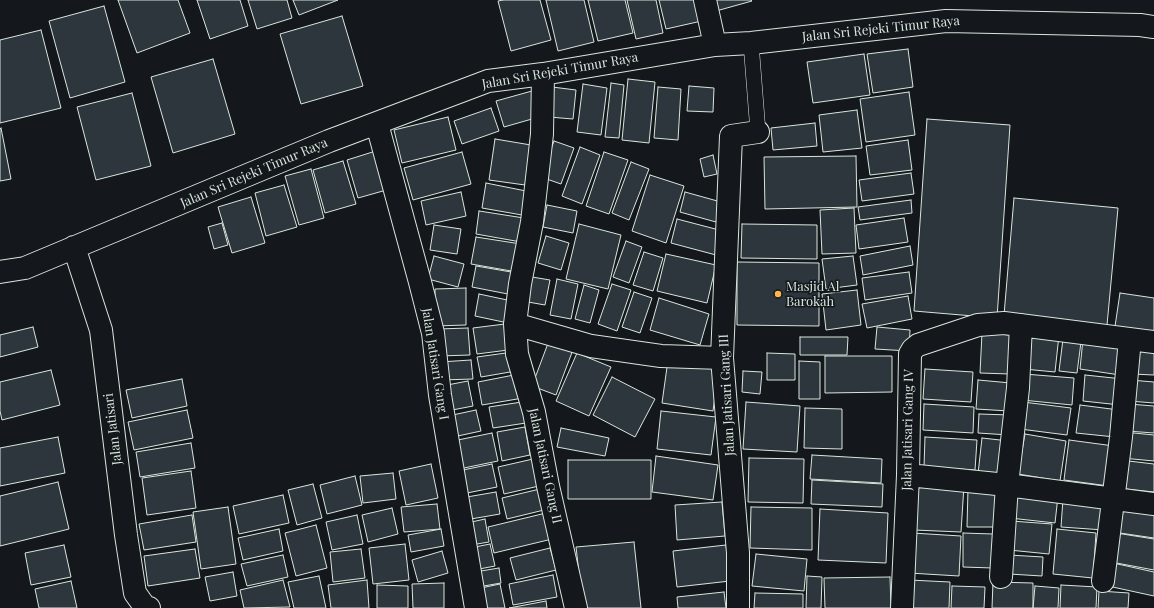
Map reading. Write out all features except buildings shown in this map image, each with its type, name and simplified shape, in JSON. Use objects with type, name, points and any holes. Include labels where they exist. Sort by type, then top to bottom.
[{"type":"street","points":[[704,0],[715,45]]},
{"type":"street","name":"Jalan Sri Rejeki Timur Raya","points":[[0,272],[25,268],[329,141],[488,81],[543,74],[715,45],[751,43],[946,21],[1140,25],[1154,27]]},
{"type":"street","name":"Jalan Jatisari Gang II","points":[[543,74],[542,134],[532,222],[520,284],[515,324],[517,354],[534,412],[548,486],[576,608]]},
{"type":"street","name":"Jalan Jatisari Gang I","points":[[377,124],[433,333],[440,395],[476,608]]},
{"type":"street","name":"Jalan Jatisari Gang III","points":[[738,608],[738,553],[722,358],[731,136],[758,132]]},
{"type":"street","name":"Jalan Jatisari","points":[[74,247],[101,330],[126,535],[135,593],[145,607],[149,608]]},
{"type":"street","points":[[515,324],[591,346],[661,356],[722,358]]},
{"type":"street","points":[[1001,577],[1007,485],[1018,388],[1012,324]]},
{"type":"street","name":"Jalan Jatisari Gang IV","points":[[902,608],[908,475],[910,354],[918,345],[978,325],[1012,324],[1154,342]]},
{"type":"street","points":[[1103,581],[1112,497],[1121,437],[1130,339]]},
{"type":"street","points":[[908,475],[1112,497],[1154,504]]},
{"type":"lane","points":[[751,43],[758,132]]},
{"type":"place","name":"Masjid Al Barokah","points":[[778,294]]}]
